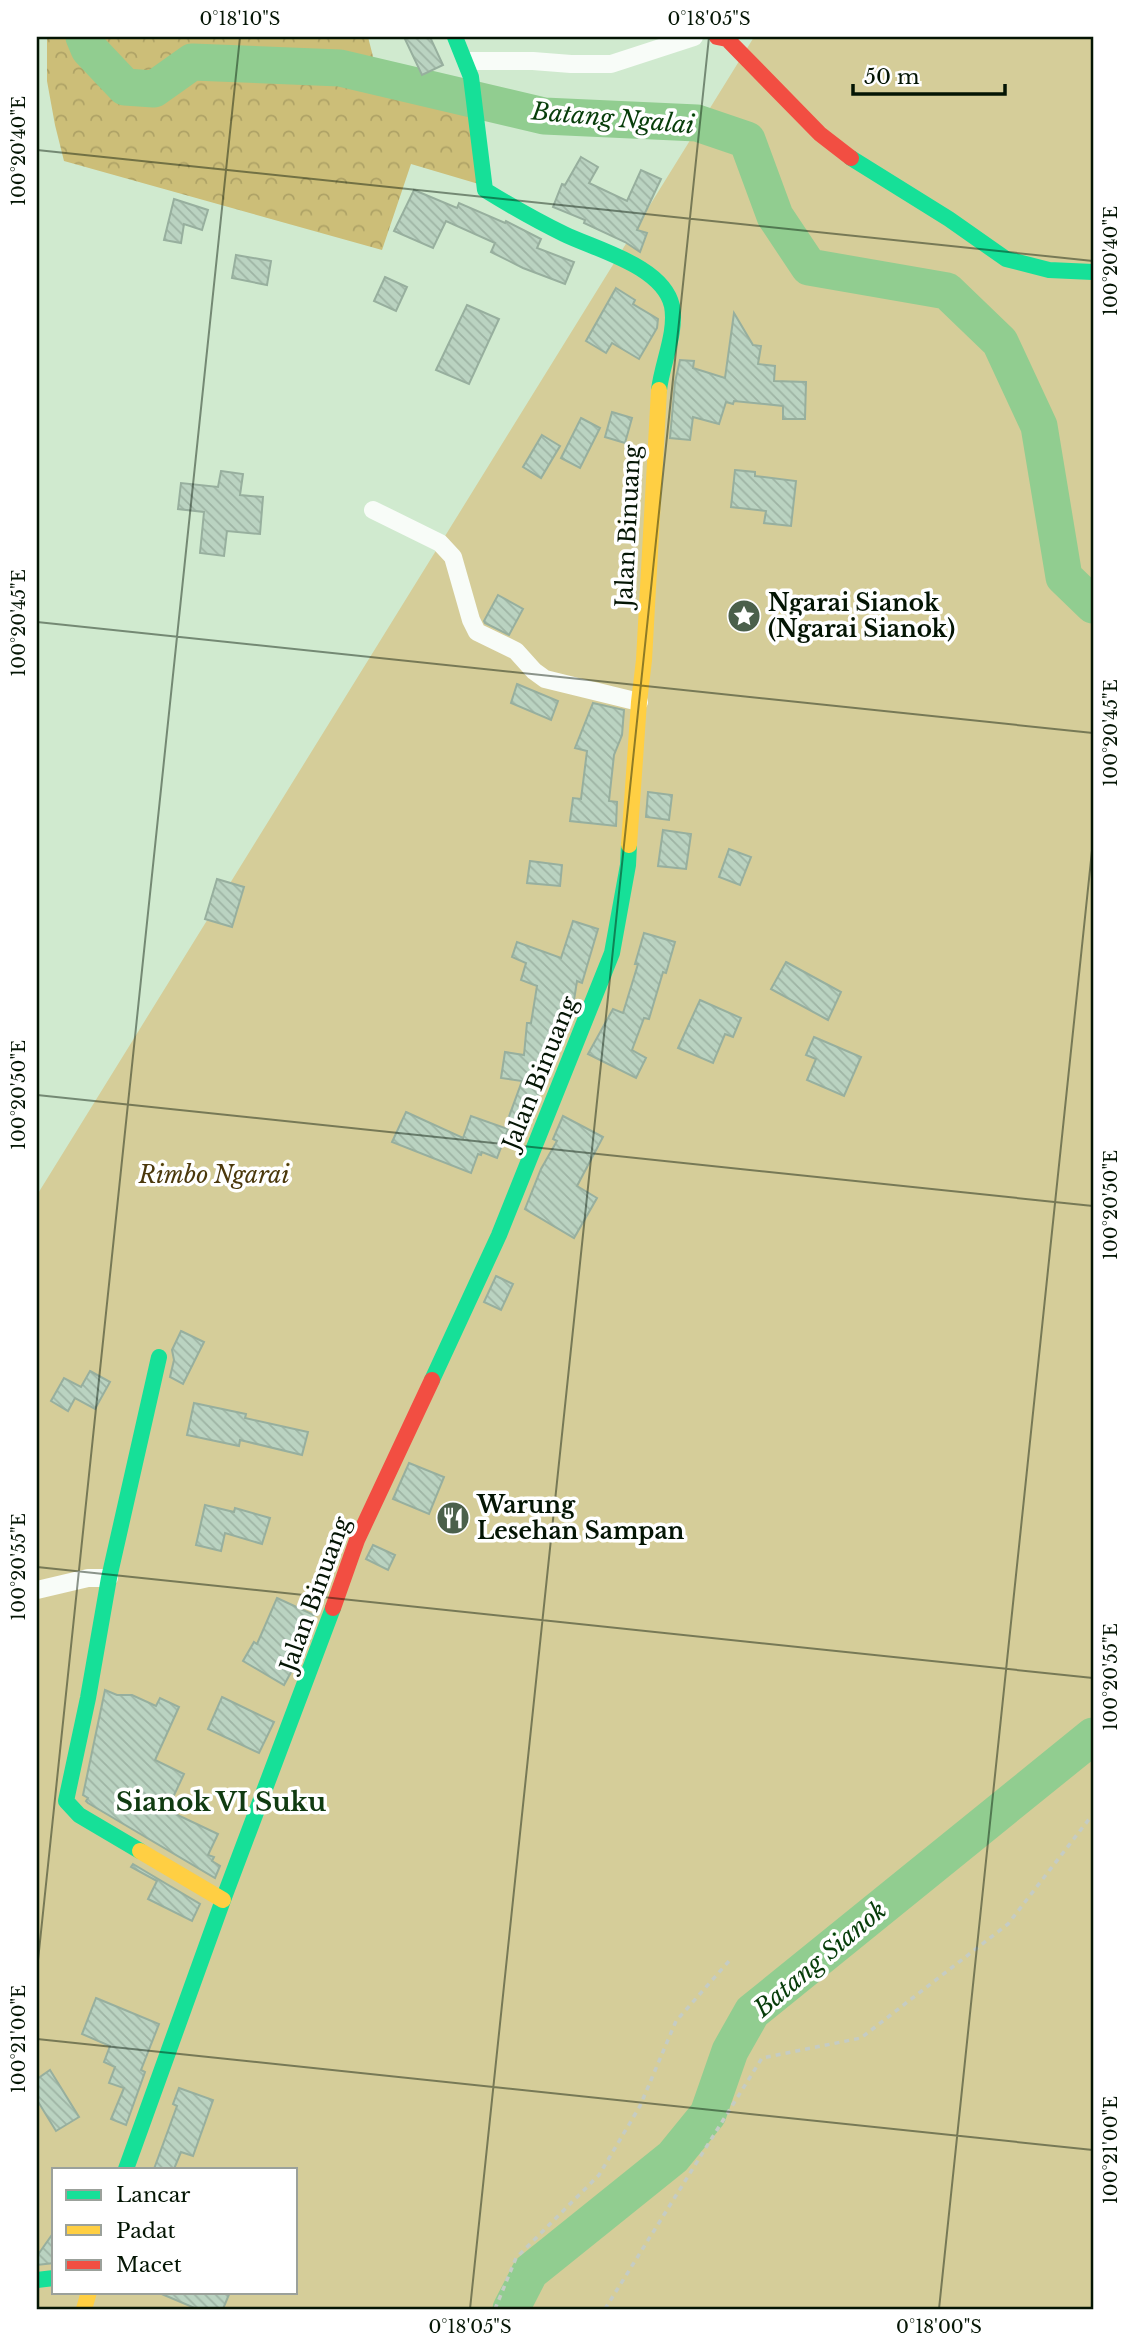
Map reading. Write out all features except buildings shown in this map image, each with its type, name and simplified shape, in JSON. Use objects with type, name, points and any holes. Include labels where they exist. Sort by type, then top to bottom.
[{"type":"main road","name":"Jalan Binuang","points":[[126,2168],[357,1540],[499,1235],[612,953],[628,865],[644,660],[657,405],[660,379],[671,335],[672,307],[668,294],[660,283],[624,260],[566,235],[513,208],[485,190],[469,69],[455,37]]},
{"type":"main road","points":[[717,37],[727,39],[820,134],[862,166],[949,219],[1006,258],[1049,270],[1093,272]]},
{"type":"main road","points":[[159,1357],[109,1577],[88,1698],[65,1801],[79,1815],[223,1899]]},
{"type":"street","points":[[469,69],[533,61],[611,64],[694,37]]},
{"type":"street","points":[[373,510],[440,543],[453,557],[477,632],[516,651],[545,679],[639,702]]},
{"type":"street","points":[[37,1590],[88,1578],[109,1577]]},
{"type":"path","points":[[605,2309],[762,2058],[861,2038],[1008,1924],[1093,1814]]},
{"type":"path","points":[[495,2309],[516,2258],[599,2175],[640,2106],[676,2021],[729,1961]]},
{"type":"green space","points":[[47,37],[368,37],[377,72],[422,92],[473,106],[482,185],[411,164],[382,250],[64,161],[47,81]]},
{"type":"green space","name":"Ngarai Sianok (Ngarai Sianok)","points":[[754,37],[1093,37],[1093,2309],[37,2309],[37,1195]]},
{"type":"waterway","name":"Batang Ngalai","points":[[84,37],[89,49],[125,87],[154,89],[192,62],[340,68],[544,116],[697,123],[747,140],[775,216],[809,267],[947,291],[1000,342],[1039,426],[1064,577],[1093,605]]},
{"type":"waterway","name":"Batang Sianok","points":[[511,2309],[530,2272],[673,2157],[708,2114],[730,2051],[752,2012],[1093,1736]]},
{"type":"traffic: fast","points":[[455,37],[471,77],[485,190],[554,229],[643,270],[666,292],[673,316],[659,390]]},
{"type":"traffic: fast","points":[[851,158],[949,219],[1006,259],[1049,270],[1093,272]]},
{"type":"traffic: fast","points":[[432,1380],[499,1235],[612,953],[628,865],[629,845]]},
{"type":"traffic: fast","points":[[140,1851],[79,1815],[66,1801],[88,1698],[109,1578],[159,1357]]},
{"type":"traffic: fast","points":[[126,2168],[223,1900],[333,1608]]},
{"type":"traffic: fast","points":[[37,2280],[52,2278]]},
{"type":"traffic: slow","points":[[629,845],[644,660],[659,390]]},
{"type":"traffic: slow","points":[[140,1851],[223,1900]]},
{"type":"traffic: slow","points":[[84,2309],[88,2294]]},
{"type":"traffic: jam","points":[[717,37],[727,39],[820,134],[851,158]]},
{"type":"traffic: jam","points":[[333,1608],[357,1540],[432,1380]]},
{"type":"place","name":"Ngarai Sianok (Ngarai Sianok)","points":[[744,616]]},
{"type":"place","name":"Warung Lesehan Sampan","points":[[453,1518]]},
{"type":"district","name":"Sianok VI Suku","points":[[221,1802]]},
{"type":"park label","name":"Rimbo Ngarai","points":[[214,1175]]}]
